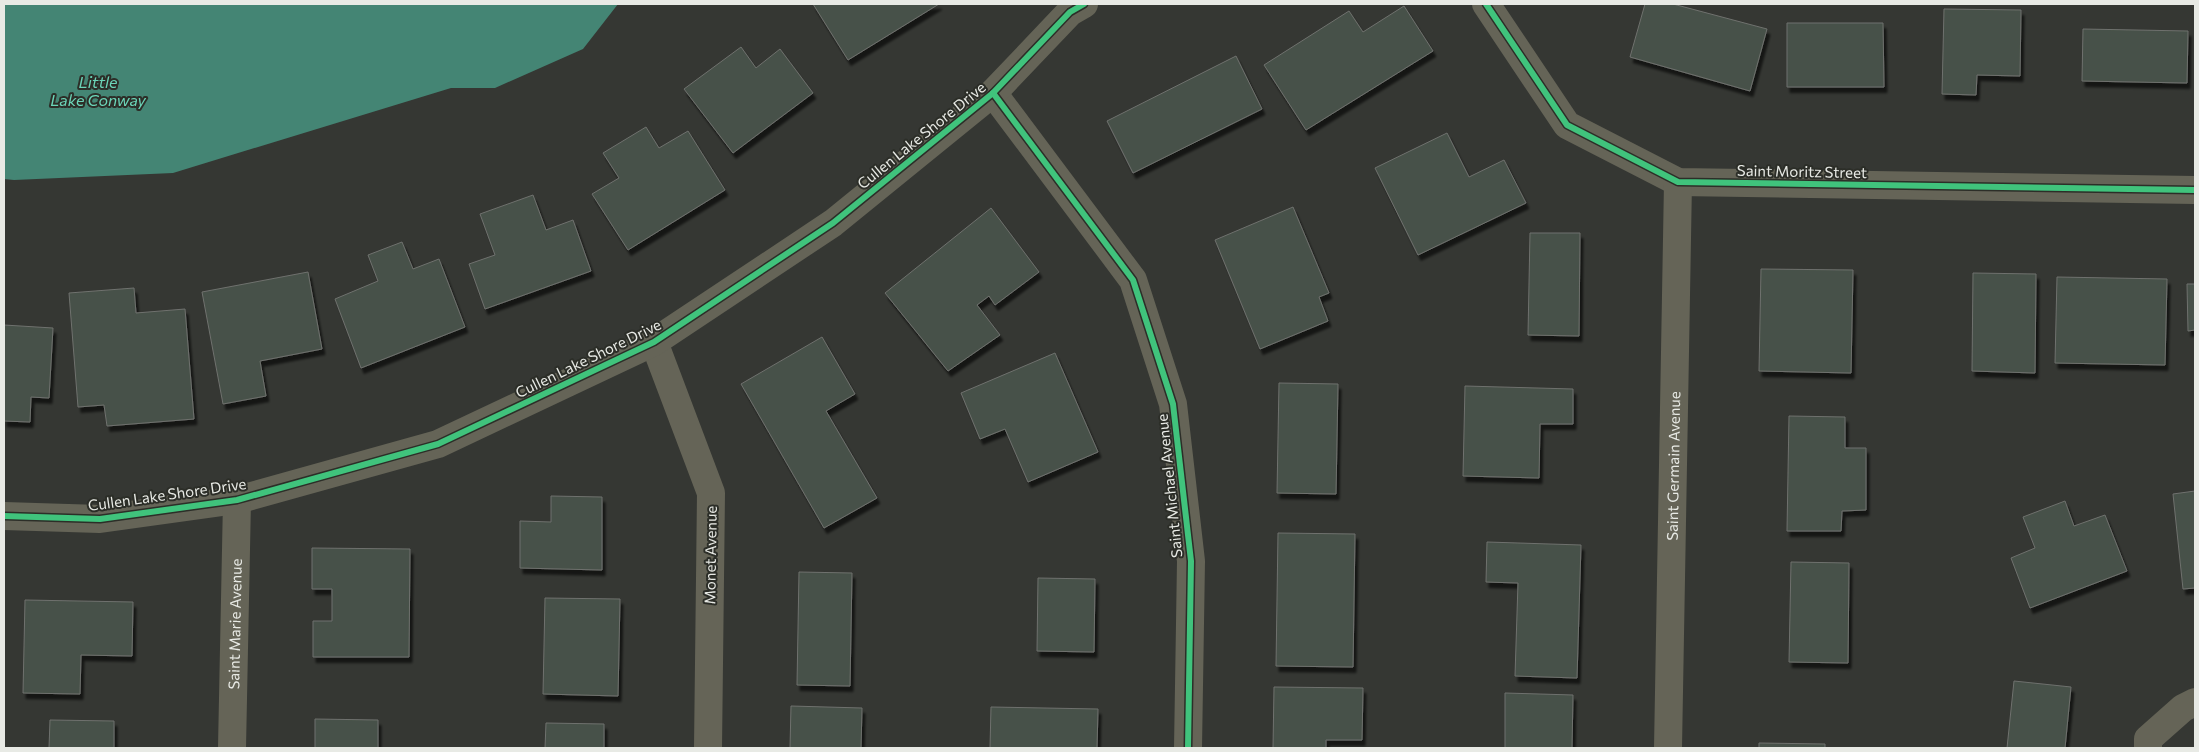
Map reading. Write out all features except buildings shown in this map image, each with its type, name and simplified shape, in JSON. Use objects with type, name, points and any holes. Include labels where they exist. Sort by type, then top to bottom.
[{"type":"street","name":"Cullen Lake Shore Drive","points":[[4,516],[100,519],[237,500],[438,444],[654,342],[833,223],[993,93],[1070,12],[1084,4]]},
{"type":"street","name":"Saint Moritz Street","points":[[1486,4],[1567,125],[1678,182],[2195,190]]},
{"type":"street","name":"Saint Michael Avenue","points":[[993,93],[1133,280],[1173,404],[1191,561],[1188,748]]},
{"type":"street","name":"Saint Germain Avenue","points":[[1668,748],[1678,182]]},
{"type":"street","name":"Monet Avenue","points":[[654,342],[711,493],[708,748]]},
{"type":"street","name":"Saint Marie Avenue","points":[[232,748],[237,500]]},
{"type":"street","points":[[2148,748],[2148,739],[2183,708],[2195,702]]},
{"type":"water","name":"Little Lake Conway","points":[[4,4],[618,4],[583,49],[495,88],[451,88],[173,173],[14,180],[4,179]]},
{"type":"cycle path","points":[[4,516],[100,519],[237,500],[438,444],[654,342],[833,223],[993,93],[1070,12],[1084,4]]},
{"type":"cycle path","points":[[1486,4],[1567,125],[1678,182],[2195,190]]},
{"type":"cycle path","points":[[993,93],[1133,280],[1173,404],[1191,561],[1188,748]]}]
